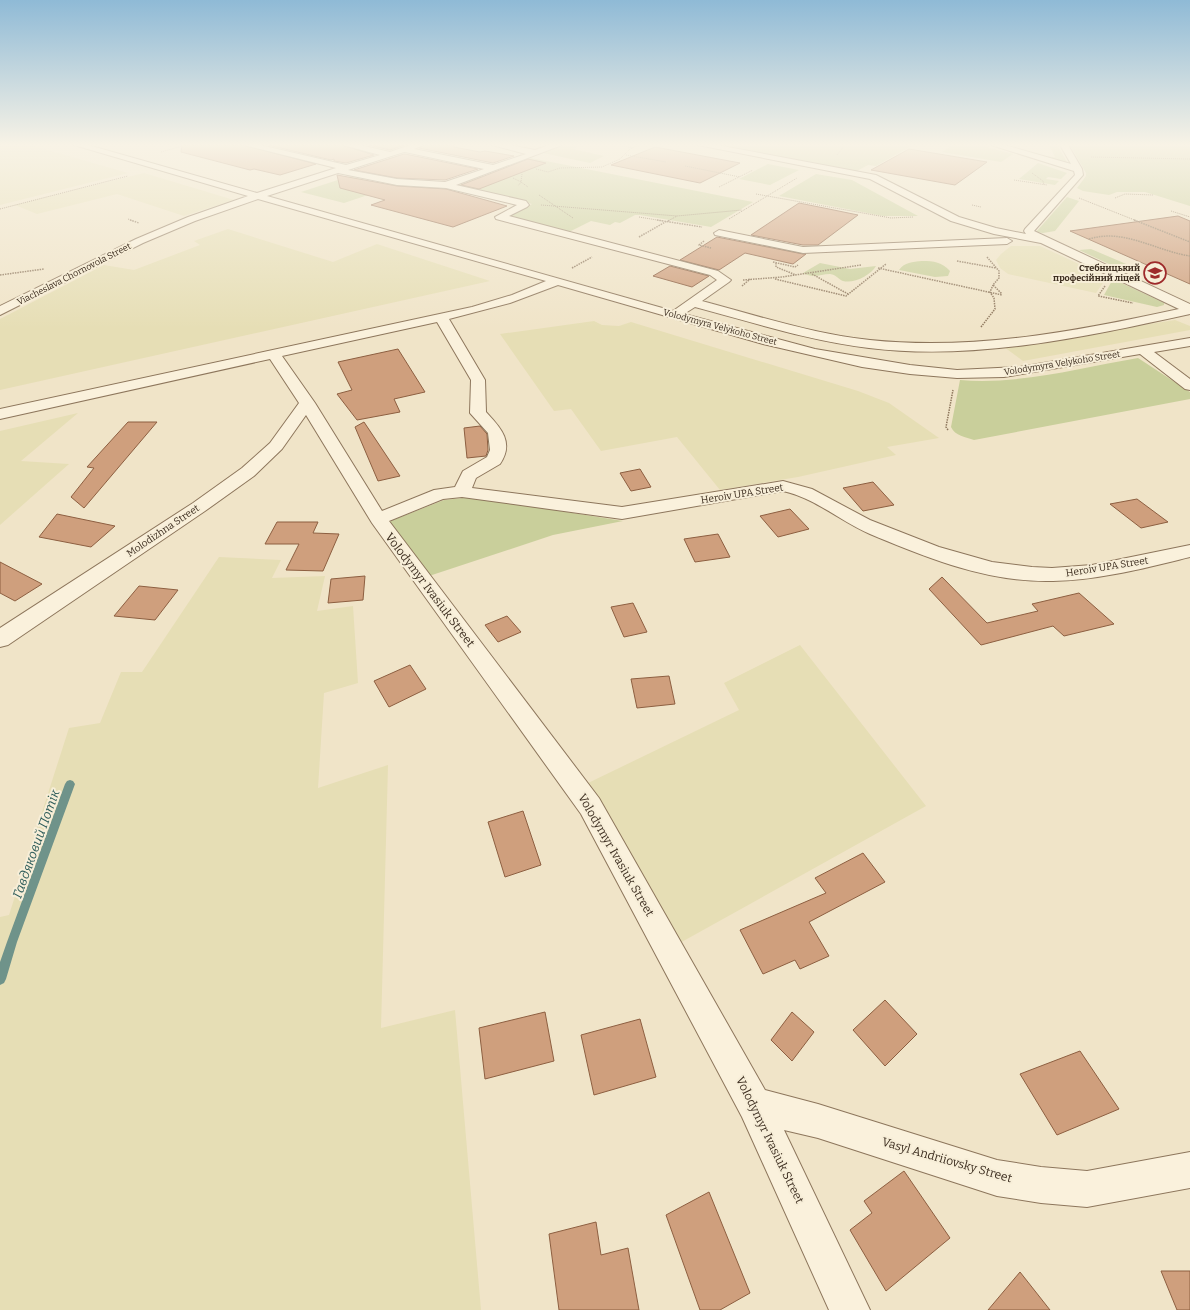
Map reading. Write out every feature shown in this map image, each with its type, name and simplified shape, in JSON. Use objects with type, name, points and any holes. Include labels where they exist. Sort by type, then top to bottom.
[{"type":"street","name":"Viacheslava Chornovola Street","points":[[0,311],[104,257],[226,206]]},
{"type":"street","name":"Volodymyra Velykoho Street","points":[[312,206],[557,281],[675,315],[828,356],[894,367],[956,374],[1021,371],[1190,342]]},
{"type":"street","points":[[524,206],[500,217],[714,273],[725,280],[675,315]]},
{"type":"street","points":[[930,206],[955,219],[994,231],[1040,240],[1190,310]]},
{"type":"street","points":[[1040,240],[1029,231],[1052,206]]},
{"type":"street","points":[[718,233],[803,250],[1040,240]]},
{"type":"street","points":[[0,414],[505,302],[538,290],[557,281]]},
{"type":"street","points":[[694,302],[830,337],[868,344],[912,347],[956,347],[1011,342],[1089,330],[1190,310]]},
{"type":"street","points":[[442,317],[478,380],[478,413],[496,432],[498,450],[494,460],[469,475],[462,492]]},
{"type":"street","points":[[1143,350],[1190,386]]},
{"type":"street","name":"Volodymyr Ivasiuk Street","points":[[273,354],[307,403],[378,519],[590,806],[754,1105],[850,1310]]},
{"type":"street","name":"Molodizhna Street","points":[[0,639],[199,507],[248,472],[276,446],[307,403]]},
{"type":"street","name":"Heroiv UPA Street","points":[[378,519],[440,494],[462,492],[622,513],[783,486],[791,487],[874,529],[963,561],[999,571],[1032,574],[1070,574],[1121,567],[1190,551]]},
{"type":"street","name":"Vasyl Andriiovsky Street","points":[[754,1105],[818,1121],[997,1178],[1041,1185],[1087,1189],[1190,1170]]},
{"type":"path","points":[[0,209],[11,206]]},
{"type":"path","points":[[558,206],[574,218]]},
{"type":"path","points":[[574,206],[643,214],[677,216],[744,209]]},
{"type":"path","points":[[726,220],[749,206]]},
{"type":"path","points":[[820,206],[891,218],[919,217]]},
{"type":"path","points":[[1100,206],[1190,242]]},
{"type":"path","points":[[1171,211],[1190,217]]},
{"type":"path","points":[[643,214],[639,216],[668,221],[677,216]]},
{"type":"path","points":[[618,248],[667,222]]},
{"type":"path","points":[[1089,239],[1105,235],[1122,236],[1168,252],[1190,256]]},
{"type":"path","points":[[983,242],[978,245],[999,271],[1000,278],[993,285],[990,292]]},
{"type":"path","points":[[951,260],[996,268]]},
{"type":"path","points":[[776,263],[776,267],[796,275]]},
{"type":"path","points":[[772,278],[846,296],[878,268],[887,263]]},
{"type":"path","points":[[725,280],[772,278],[862,265]]},
{"type":"path","points":[[878,268],[1002,295],[993,285]]},
{"type":"path","points":[[810,273],[848,294]]},
{"type":"path","points":[[1107,283],[1098,296],[1136,304]]},
{"type":"path","points":[[980,329],[995,310],[994,298],[990,292]]},
{"type":"path","points":[[948,430],[946,427],[956,374]]},
{"type":"shaded area","points":[[18,206],[68,206],[37,214]]},
{"type":"shaded area","points":[[154,206],[215,206],[184,216]]},
{"type":"shaded area","points":[[228,229],[333,262],[377,244],[490,281],[0,390],[0,319],[104,265],[134,270],[200,245],[194,241]]},
{"type":"shaded area","points":[[1011,246],[1040,246],[1107,277],[1096,293],[1008,274],[1000,268],[996,260]]},
{"type":"shaded area","points":[[1175,320],[1190,326],[1190,330],[1023,361],[1004,347]]},
{"type":"shaded area","points":[[594,321],[602,325],[619,326],[631,322],[858,391],[889,403],[939,438],[887,447],[896,455],[798,477],[720,490],[677,437],[601,451],[571,409],[554,411],[500,334]]},
{"type":"shaded area","points":[[78,413],[21,461],[69,464],[0,525],[0,431]]},
{"type":"shaded area","points":[[219,557],[281,560],[272,578],[325,576],[317,611],[353,606],[358,683],[324,693],[318,788],[388,765],[381,1028],[455,1010],[481,1310],[0,1310],[0,917],[9,915],[69,728],[100,723],[121,672],[142,672]]},
{"type":"shaded area","points":[[800,645],[926,806],[678,944],[586,784],[739,710],[724,683]]},
{"type":"green space","points":[[528,206],[746,206],[711,227],[635,215],[620,223],[615,222],[610,225],[591,221],[567,233],[504,218]]},
{"type":"green space","points":[[832,206],[900,206],[918,216],[883,216]]},
{"type":"green space","points":[[1059,206],[1075,206],[1055,231],[1043,233],[1036,232]]},
{"type":"green space","points":[[1091,249],[1138,269],[1126,272],[1079,250]]},
{"type":"green space","points":[[922,261],[941,264],[950,271],[948,276],[935,277],[899,270],[906,264]]},
{"type":"green space","points":[[820,263],[850,269],[876,266],[870,273],[862,278],[847,282],[830,274],[810,276],[803,273]]},
{"type":"green space","points":[[1113,279],[1164,303],[1164,305],[1157,307],[1104,295]]},
{"type":"green space","points":[[1138,358],[1190,392],[1190,399],[974,440],[958,434],[951,427],[960,380],[982,381],[1027,378]]},
{"type":"green space","points":[[473,497],[623,521],[553,535],[429,576],[388,522],[444,500]]},
{"type":"building","points":[[375,206],[507,206],[453,227]]},
{"type":"building","points":[[794,206],[814,206],[858,215],[818,245],[803,245],[751,235]]},
{"type":"building","points":[[1178,216],[1190,221],[1190,284],[1070,231]]},
{"type":"building","points":[[717,237],[806,254],[793,264],[745,253],[719,270],[680,260]]},
{"type":"building","points":[[670,266],[709,276],[692,287],[653,276]]},
{"type":"building","points":[[398,349],[425,392],[394,399],[400,412],[357,420],[337,394],[352,390],[338,362]]},
{"type":"building","points":[[128,422],[157,422],[84,508],[71,497],[94,468],[87,467]]},
{"type":"building","points":[[364,422],[400,476],[378,481],[355,427]]},
{"type":"building","points":[[480,426],[487,434],[488,450],[486,456],[467,458],[464,428]]},
{"type":"building","points":[[640,469],[651,487],[631,491],[620,473]]},
{"type":"building","points":[[873,482],[894,505],[863,511],[843,488]]},
{"type":"building","points":[[1137,499],[1168,522],[1141,528],[1110,504]]},
{"type":"building","points":[[790,509],[809,529],[778,537],[760,516]]},
{"type":"building","points":[[57,514],[115,526],[91,547],[39,537]]},
{"type":"building","points":[[277,522],[318,522],[313,533],[339,534],[323,571],[286,570],[299,544],[265,544]]},
{"type":"building","points":[[718,534],[730,557],[695,562],[684,539]]},
{"type":"building","points":[[0,562],[42,584],[15,601],[0,593]]},
{"type":"building","points":[[365,576],[363,600],[328,603],[331,579]]},
{"type":"building","points":[[942,577],[987,623],[1038,611],[1032,604],[1079,593],[1114,624],[1064,636],[1053,626],[981,645],[929,589]]},
{"type":"building","points":[[139,586],[178,590],[155,620],[114,616]]},
{"type":"building","points":[[633,603],[647,632],[624,637],[611,607]]},
{"type":"building","points":[[507,616],[521,632],[498,642],[485,625]]},
{"type":"building","points":[[410,665],[426,689],[389,707],[374,681]]},
{"type":"building","points":[[669,676],[675,704],[637,708],[631,679]]},
{"type":"building","points":[[523,811],[541,865],[505,877],[488,822]]},
{"type":"building","points":[[863,853],[885,882],[809,922],[829,956],[800,969],[795,960],[763,974],[740,930],[826,893],[815,878]]},
{"type":"building","points":[[885,1000],[917,1034],[885,1066],[853,1030]]},
{"type":"building","points":[[545,1012],[554,1061],[485,1079],[479,1028]]},
{"type":"building","points":[[792,1012],[814,1032],[792,1061],[771,1040]]},
{"type":"building","points":[[640,1019],[656,1077],[594,1095],[581,1035]]},
{"type":"building","points":[[1080,1051],[1119,1109],[1057,1135],[1020,1074]]},
{"type":"building","points":[[904,1171],[950,1238],[886,1291],[850,1230],[872,1213],[864,1201]]},
{"type":"building","points":[[709,1192],[750,1293],[720,1310],[700,1310],[666,1215]]},
{"type":"building","points":[[596,1222],[601,1255],[628,1248],[639,1310],[559,1310],[549,1234]]},
{"type":"building","points":[[1161,1271],[1190,1271],[1190,1310],[1177,1310]]},
{"type":"building","points":[[1020,1272],[1050,1310],[988,1310]]},
{"type":"waterway","name":"Гавдяковий Потік","points":[[0,979],[12,942],[70,784]]},
{"type":"place","name":"Стебницький професійний ліцей","points":[[1155,273]]}]
